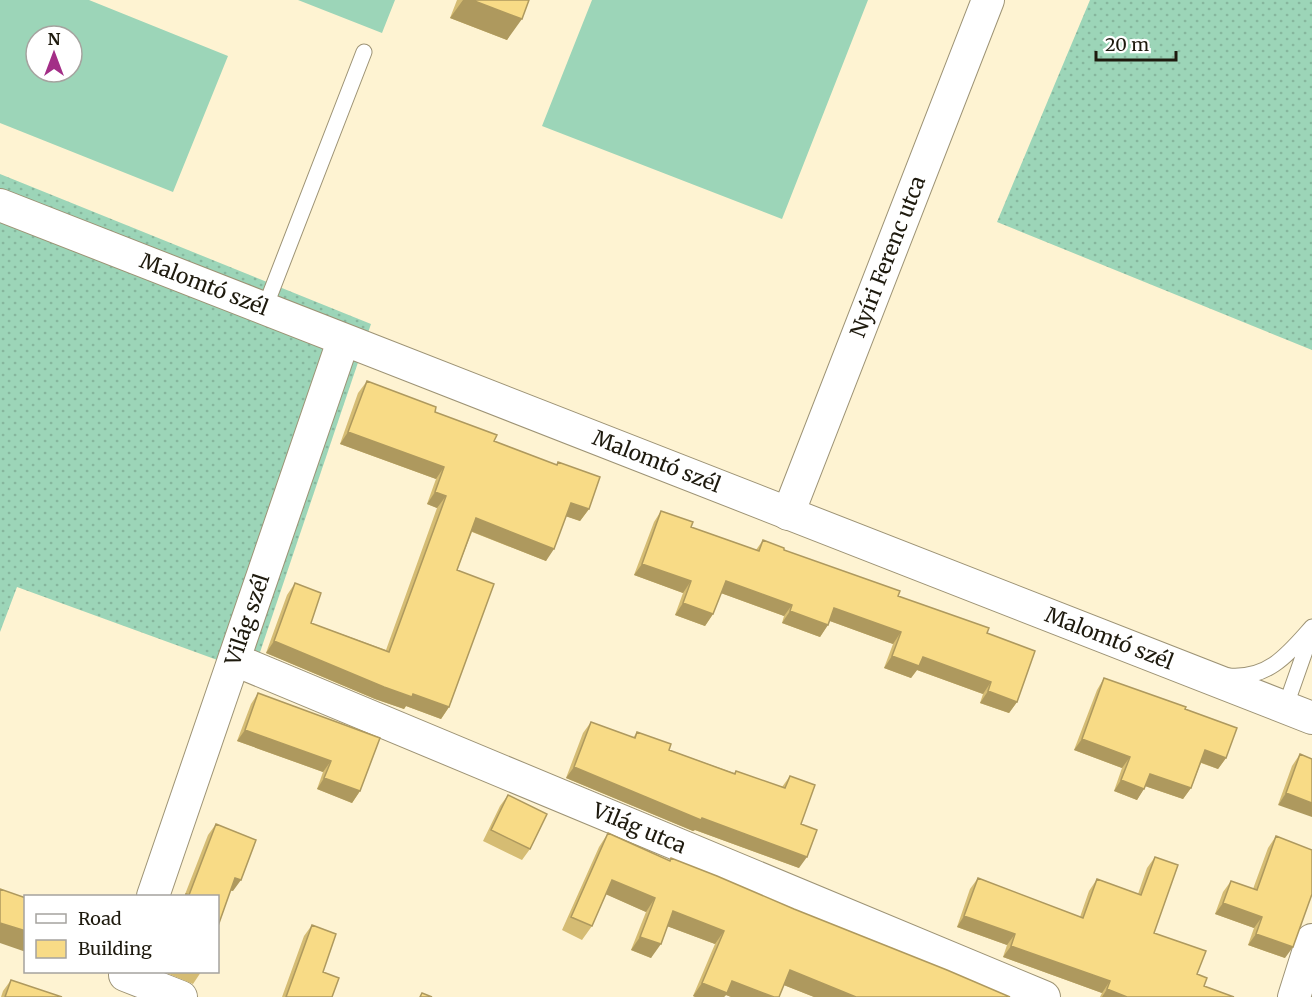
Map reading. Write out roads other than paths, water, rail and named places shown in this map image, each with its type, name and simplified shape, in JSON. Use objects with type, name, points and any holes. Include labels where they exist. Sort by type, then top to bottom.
[{"type":"street","name":"Nyíri Ferenc utca","points":[[788,514],[988,0]]},
{"type":"street","name":"Malomtó szél","points":[[0,205],[1298,713]]},
{"type":"street","name":"Világ szél","points":[[154,895],[343,341]]},
{"type":"street","name":"Világ utca","points":[[235,660],[1044,997]]},
{"type":"street","points":[[1294,997],[1312,940]]},
{"type":"street","points":[[123,981],[181,997]]},
{"type":"lane","points":[[264,310],[364,52]]},
{"type":"lane","points":[[1197,674],[1238,677],[1259,674],[1286,657],[1312,629]]},
{"type":"lane","points":[[1298,713],[1312,629]]}]
